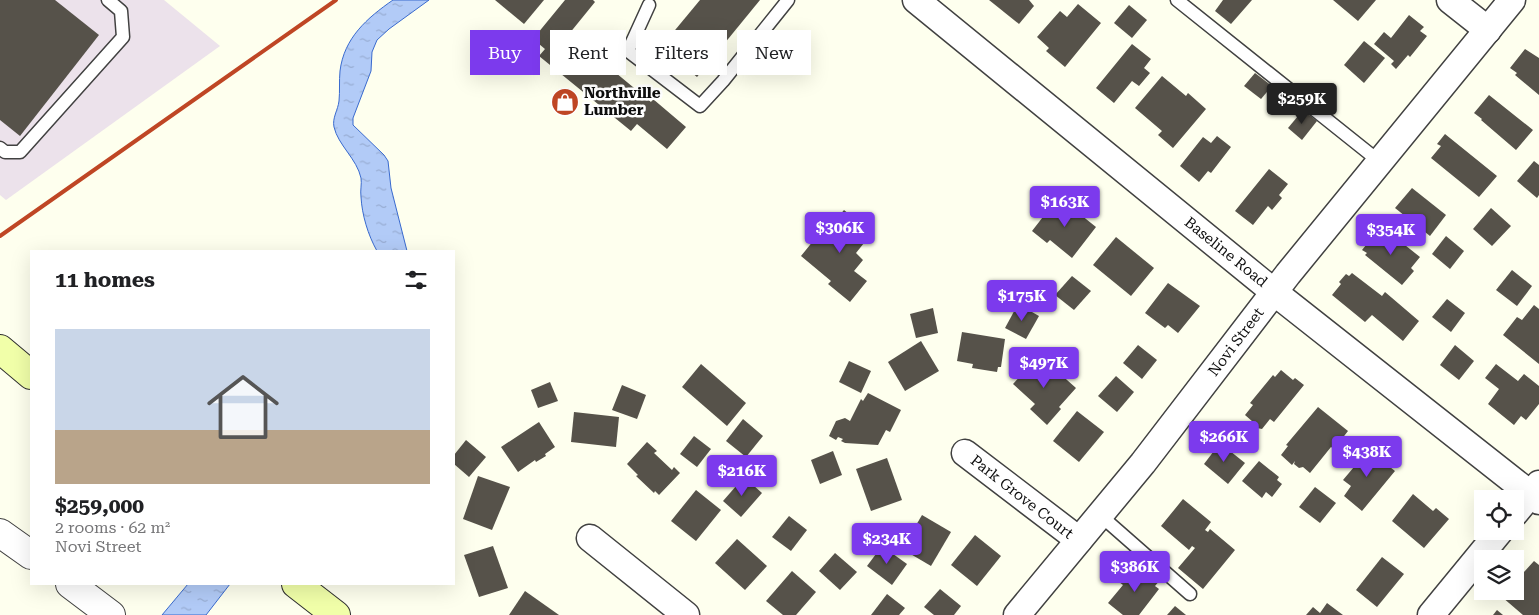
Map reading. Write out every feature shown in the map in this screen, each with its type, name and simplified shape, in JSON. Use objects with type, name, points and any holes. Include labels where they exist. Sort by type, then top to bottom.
[{"type":"main road","points":[[0,349],[30,374]]},
{"type":"main road","points":[[297,585],[336,615]]},
{"type":"street","name":"Baseline Road","points":[[916,0],[1274,292],[1531,498]]},
{"type":"street","points":[[1450,0],[1488,30]]},
{"type":"street","name":"Novi Street","points":[[1017,615],[1143,463],[1274,292],[1512,0]]},
{"type":"street","name":"Park Grove Court","points":[[965,453],[1079,540]]},
{"type":"street","points":[[0,533],[30,554]]},
{"type":"street","points":[[590,538],[686,615]]},
{"type":"street","points":[[1431,615],[1493,540]]},
{"type":"street","points":[[0,556],[30,568]]},
{"type":"street","points":[[71,585],[111,615]]},
{"type":"lane","points":[[0,148],[4,152],[20,152],[123,37],[122,11],[108,0]]},
{"type":"lane","points":[[648,2],[628,51],[700,106],[788,0]]},
{"type":"lane","points":[[1178,0],[1380,162]]},
{"type":"lane","points":[[1100,515],[1190,594]]},
{"type":"shaded area","points":[[0,0],[164,0],[220,46],[6,200],[0,195]]},
{"type":"water","points":[[393,0],[429,0],[377,40],[372,52],[371,71],[353,118],[353,125],[388,161],[391,188],[407,250],[377,250],[364,218],[359,171],[339,140],[334,127],[339,101],[342,59],[358,30],[374,14]]},
{"type":"water","points":[[187,585],[229,585],[206,615],[162,615]]},
{"type":"building","points":[[0,0],[55,0],[99,35],[20,136],[0,120]]},
{"type":"building","points":[[495,0],[544,0],[524,24]]},
{"type":"building","points":[[565,0],[593,0],[595,2],[572,30],[550,30],[550,65],[540,57],[545,49],[540,45],[540,30]]},
{"type":"building","points":[[700,0],[760,0],[727,40],[727,30],[675,30]]},
{"type":"building","points":[[989,0],[1029,0],[1034,6],[1019,24]]},
{"type":"building","points":[[1223,0],[1252,0],[1231,24],[1215,11]]},
{"type":"building","points":[[1333,0],[1376,0],[1358,21]]},
{"type":"building","points":[[1078,4],[1101,23],[1065,67],[1046,51],[1049,48],[1037,37],[1060,11],[1067,17]]},
{"type":"building","points":[[1129,5],[1147,20],[1132,38],[1114,23]]},
{"type":"building","points":[[1409,15],[1424,27],[1420,31],[1427,36],[1410,57],[1408,55],[1396,69],[1391,64],[1394,61],[1374,44],[1384,32],[1391,38]]},
{"type":"building","points":[[1364,41],[1385,58],[1364,83],[1344,65]]},
{"type":"building","points":[[1132,44],[1151,59],[1144,68],[1150,73],[1139,86],[1132,81],[1114,103],[1096,88]]},
{"type":"building","points":[[1525,49],[1539,58],[1539,95],[1515,75],[1517,73],[1510,68]]},
{"type":"building","points":[[1255,73],[1272,86],[1261,99],[1244,86]]},
{"type":"building","points":[[562,75],[618,75],[651,102],[653,99],[686,127],[667,149],[637,124],[631,131]]},
{"type":"building","points":[[1162,76],[1186,96],[1188,93],[1206,109],[1173,148],[1158,135],[1162,131],[1135,108]]},
{"type":"building","points":[[1489,95],[1533,130],[1516,150],[1474,113]]},
{"type":"building","points":[[1303,110],[1317,121],[1302,140],[1288,128]]},
{"type":"building","points":[[1445,134],[1497,176],[1479,197],[1431,158],[1441,146],[1437,144]]},
{"type":"building","points":[[1217,136],[1231,147],[1211,173],[1208,171],[1199,182],[1180,166],[1203,137],[1211,143]]},
{"type":"building","points":[[1534,161],[1539,165],[1539,195],[1537,198],[1517,181]]},
{"type":"building","points":[[1269,169],[1288,184],[1279,195],[1282,198],[1272,210],[1268,206],[1253,225],[1235,211]]},
{"type":"building","points":[[1412,188],[1446,215],[1430,236],[1395,208]]},
{"type":"building","points":[[1061,199],[1096,227],[1072,258],[1050,240],[1047,243],[1032,231],[1046,213],[1048,215]]},
{"type":"building","points":[[1491,208],[1511,226],[1492,246],[1473,229]]},
{"type":"building","points":[[844,210],[872,233],[856,253],[863,260],[854,271],[867,281],[850,302],[828,284],[831,281],[801,256],[835,214],[838,217]]},
{"type":"building","points":[[1380,228],[1385,232],[1386,230],[1420,257],[1411,268],[1414,271],[1402,285],[1365,255],[1367,253],[1362,250]]},
{"type":"building","points":[[1446,236],[1464,251],[1450,269],[1432,254]]},
{"type":"building","points":[[1116,237],[1154,268],[1131,296],[1093,265]]},
{"type":"building","points":[[1512,270],[1532,286],[1517,306],[1496,290]]},
{"type":"building","points":[[1352,273],[1382,296],[1385,292],[1419,321],[1403,341],[1372,315],[1365,322],[1332,295],[1346,274],[1349,276]]},
{"type":"building","points":[[1072,276],[1091,291],[1074,310],[1055,295]]},
{"type":"building","points":[[1168,283],[1200,306],[1178,333],[1168,325],[1165,328],[1145,313]]},
{"type":"building","points":[[1447,299],[1465,313],[1451,332],[1432,317]]},
{"type":"building","points":[[1018,304],[1039,316],[1026,339],[1005,328]]},
{"type":"building","points":[[1534,305],[1539,309],[1539,364],[1503,335],[1517,317],[1522,320]]},
{"type":"building","points":[[933,308],[938,333],[916,338],[910,314]]},
{"type":"building","points":[[962,332],[1005,339],[1001,367],[998,367],[997,372],[972,368],[973,364],[957,361]]},
{"type":"building","points":[[921,341],[939,371],[905,391],[888,362]]},
{"type":"building","points":[[1138,345],[1157,360],[1142,379],[1123,363]]},
{"type":"building","points":[[1455,345],[1474,361],[1459,380],[1440,365]]},
{"type":"building","points":[[1039,355],[1076,388],[1059,407],[1061,409],[1047,425],[1030,409],[1035,404],[1013,384]]},
{"type":"building","points":[[849,361],[871,371],[861,393],[839,382]]},
{"type":"building","points":[[701,364],[746,403],[727,426],[682,387]]},
{"type":"building","points":[[1496,364],[1518,381],[1524,374],[1539,386],[1539,404],[1526,420],[1521,416],[1514,425],[1488,404],[1499,389],[1485,378]]},
{"type":"building","points":[[1281,370],[1293,380],[1295,378],[1304,385],[1274,422],[1270,419],[1262,429],[1257,428],[1245,415],[1253,405],[1250,403],[1273,375],[1275,377]]},
{"type":"building","points":[[1116,376],[1134,392],[1117,412],[1098,396]]},
{"type":"building","points":[[550,382],[558,401],[538,408],[531,390]]},
{"type":"building","points":[[622,385],[646,395],[637,419],[612,410]]},
{"type":"building","points":[[868,393],[901,410],[890,432],[886,430],[878,445],[845,443],[841,441],[843,439],[838,437],[836,440],[829,436],[836,421],[845,418],[850,421],[861,399],[863,401]]},
{"type":"building","points":[[1318,407],[1348,431],[1334,449],[1331,447],[1310,473],[1303,467],[1299,468],[1294,464],[1295,461],[1292,465],[1281,455],[1288,446],[1286,445]]},
{"type":"building","points":[[1077,411],[1104,432],[1079,462],[1053,441]]},
{"type":"building","points":[[574,412],[619,417],[616,447],[571,442]]},
{"type":"building","points":[[743,419],[763,436],[746,457],[726,441]]},
{"type":"building","points":[[539,422],[555,447],[545,454],[546,456],[536,462],[535,460],[518,472],[501,447]]},
{"type":"building","points":[[694,436],[711,449],[697,467],[680,454]]},
{"type":"building","points":[[466,440],[486,457],[469,477],[455,465],[455,454]]},
{"type":"building","points":[[647,442],[657,451],[654,453],[672,470],[674,467],[680,473],[659,495],[655,491],[654,493],[636,476],[638,475],[627,464]]},
{"type":"building","points":[[1220,443],[1245,463],[1228,484],[1204,464]]},
{"type":"building","points":[[1365,444],[1378,454],[1376,456],[1395,471],[1362,511],[1344,496],[1351,486],[1343,480],[1359,461],[1354,457]]},
{"type":"building","points":[[833,451],[842,475],[820,484],[811,460]]},
{"type":"building","points":[[887,458],[902,500],[871,511],[856,469]]},
{"type":"building","points":[[1259,461],[1279,477],[1277,480],[1282,484],[1272,497],[1266,492],[1262,498],[1242,481]]},
{"type":"building","points":[[478,476],[510,487],[492,530],[463,519]]},
{"type":"building","points":[[744,477],[762,493],[741,517],[723,501]]},
{"type":"building","points":[[1315,487],[1336,503],[1320,523],[1299,507]]},
{"type":"building","points":[[696,490],[721,510],[696,541],[671,521]]},
{"type":"building","points":[[1413,494],[1433,511],[1436,508],[1449,519],[1424,548],[1392,521]]},
{"type":"building","points":[[1183,499],[1211,522],[1205,530],[1208,532],[1210,529],[1235,550],[1203,589],[1178,568],[1195,548],[1192,546],[1189,550],[1161,526]]},
{"type":"building","points":[[922,515],[951,532],[931,566],[902,549]]},
{"type":"building","points":[[789,516],[807,530],[791,551],[772,537]]},
{"type":"building","points":[[975,535],[1001,556],[977,586],[951,565]]},
{"type":"building","points":[[737,539],[767,566],[745,590],[715,563]]},
{"type":"building","points":[[493,546],[508,588],[479,597],[464,555]]},
{"type":"building","points":[[882,546],[907,564],[892,585],[867,566]]},
{"type":"building","points":[[835,553],[857,572],[840,590],[819,571]]},
{"type":"building","points":[[1382,557],[1404,574],[1377,607],[1356,590]]},
{"type":"building","points":[[1534,561],[1539,565],[1539,615],[1523,615],[1506,600],[1524,600],[1524,572]]},
{"type":"building","points":[[1148,568],[1161,579],[1155,586],[1159,589],[1139,615],[1123,615],[1108,603],[1123,585],[1119,582],[1124,575],[1128,578],[1135,569],[1142,575]]},
{"type":"building","points":[[792,571],[816,592],[796,615],[783,615],[766,601]]},
{"type":"building","points":[[940,589],[961,606],[954,615],[934,615],[924,607]]},
{"type":"building","points":[[525,591],[559,615],[509,615]]},
{"type":"building","points":[[887,594],[905,608],[899,615],[871,615]]},
{"type":"building","points":[[1327,603],[1343,615],[1306,615],[1313,607],[1320,613]]},
{"type":"building","points":[[1175,606],[1186,615],[1167,615]]},
{"type":"building","points":[[1497,610],[1503,615],[1493,615]]},
{"type":"railway","points":[[0,236],[336,0]]},
{"type":"place","name":"Northville Lumber","points":[[565,102]]}]
